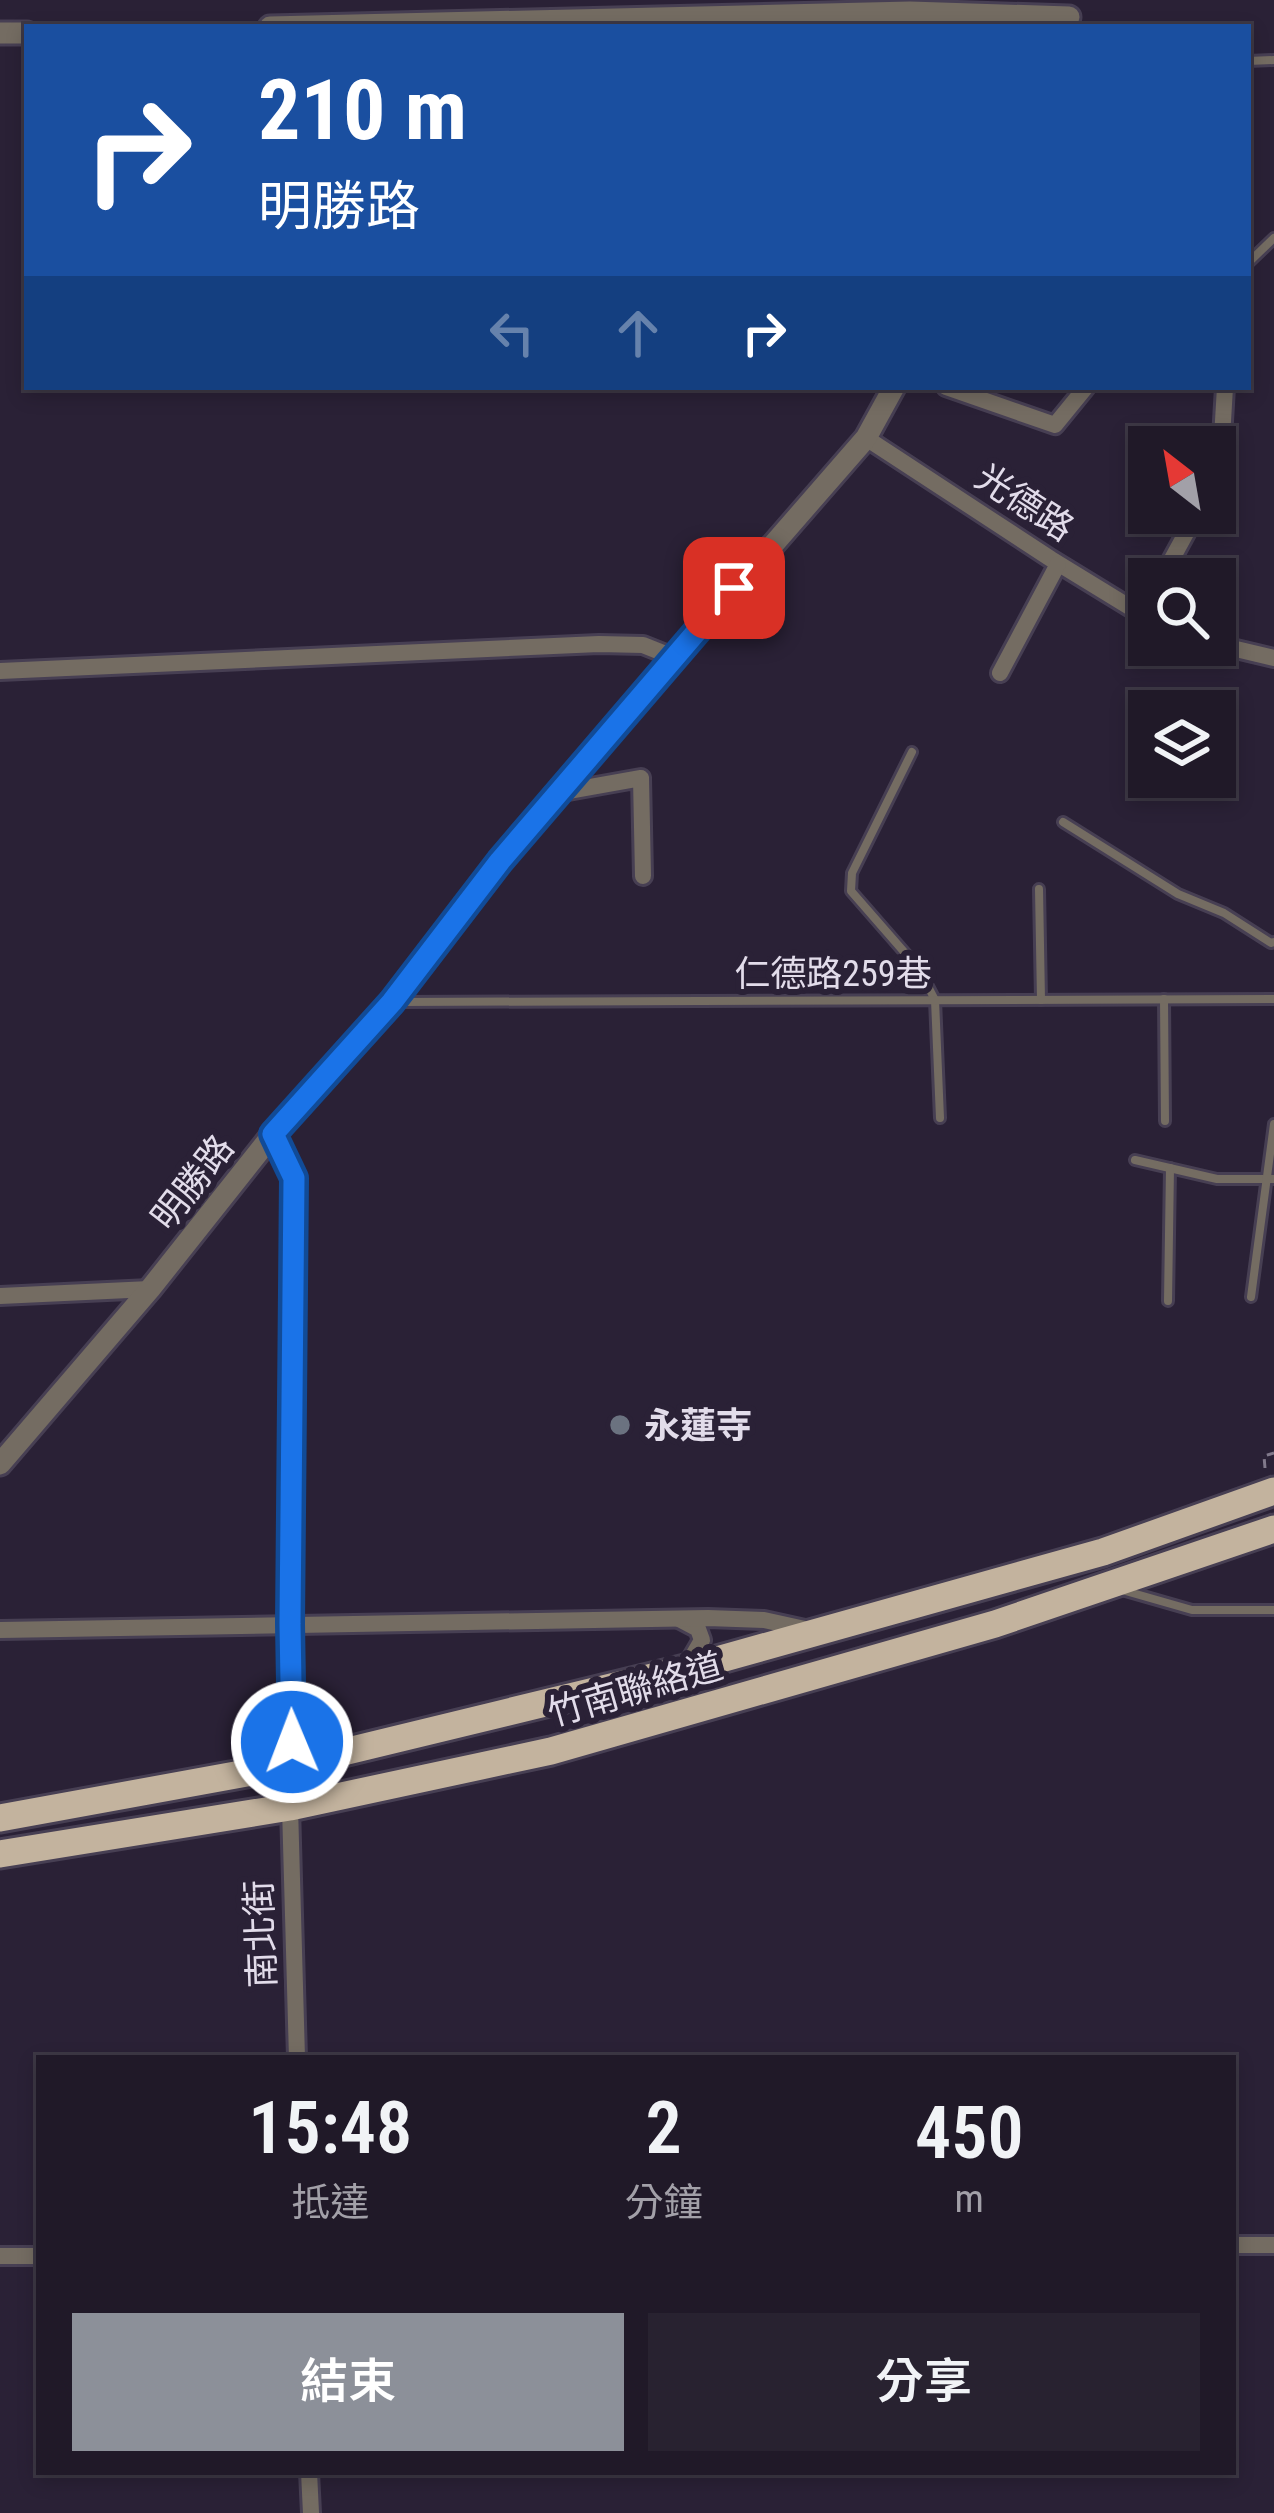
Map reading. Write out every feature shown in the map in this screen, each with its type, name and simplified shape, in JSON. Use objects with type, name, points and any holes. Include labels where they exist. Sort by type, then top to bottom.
[{"type":"main road","name":"竹南聯絡道","points":[[0,1818],[290,1765],[685,1670],[1103,1552],[1274,1491]]},
{"type":"main road","name":"竹南聯絡道","points":[[0,1854],[290,1808],[551,1751],[995,1624],[1274,1529]]},
{"type":"street","points":[[520,24],[770,21],[910,6],[1070,15]]},
{"type":"street","name":"明勝路","points":[[0,1464],[150,1289],[273,1134],[392,1002],[557,793],[866,438],[892,390]]},
{"type":"street","points":[[955,390],[1055,424],[1083,390]]},
{"type":"street","points":[[1223,426],[1226,390]]},
{"type":"street","name":"光德路","points":[[866,438],[1058,564],[1128,602]]},
{"type":"street","points":[[1000,674],[1058,564]]},
{"type":"street","points":[[0,671],[599,644],[644,645],[673,657]]},
{"type":"street","points":[[1236,649],[1274,658]]},
{"type":"street","points":[[557,793],[641,778],[643,876]]},
{"type":"street","points":[[273,1134],[294,1178],[290,1765]]},
{"type":"street","points":[[0,1296],[150,1289]]},
{"type":"street","points":[[678,1618],[698,1629],[702,1640],[685,1670]]},
{"type":"street","points":[[0,1630],[678,1618],[764,1620],[818,1633]]},
{"type":"street","name":"南北街","points":[[290,1808],[297,2055]]},
{"type":"street","points":[[1236,2245],[1274,2245]]},
{"type":"street","points":[[0,2256],[36,2256]]},
{"type":"street","points":[[310,2475],[311,2513]]},
{"type":"lane","points":[[804,14],[835,0]]},
{"type":"lane","points":[[1251,260],[1274,238]]},
{"type":"lane","points":[[912,752],[852,873],[851,891],[919,969],[935,1000],[940,1118]]},
{"type":"lane","points":[[1063,822],[1178,894],[1274,942]]},
{"type":"lane","points":[[1039,889],[1041,1000]]},
{"type":"lane","name":"仁德路259巷","points":[[392,1002],[1274,998]]},
{"type":"lane","points":[[1164,999],[1165,1121]]},
{"type":"lane","points":[[1250,1297],[1274,1124]]},
{"type":"lane","points":[[1135,1160],[1217,1179],[1270,1179]]},
{"type":"lane","points":[[1168,1301],[1170,1168]]},
{"type":"lane","points":[[1103,1552],[1110,1586],[1192,1610],[1274,1610]]},
{"type":"place","name":"永蓮寺","points":[[620,1425]]},
{"type":"route","points":[[292,1742],[294,1178],[273,1134],[392,1002],[500,861],[734,588]]}]
